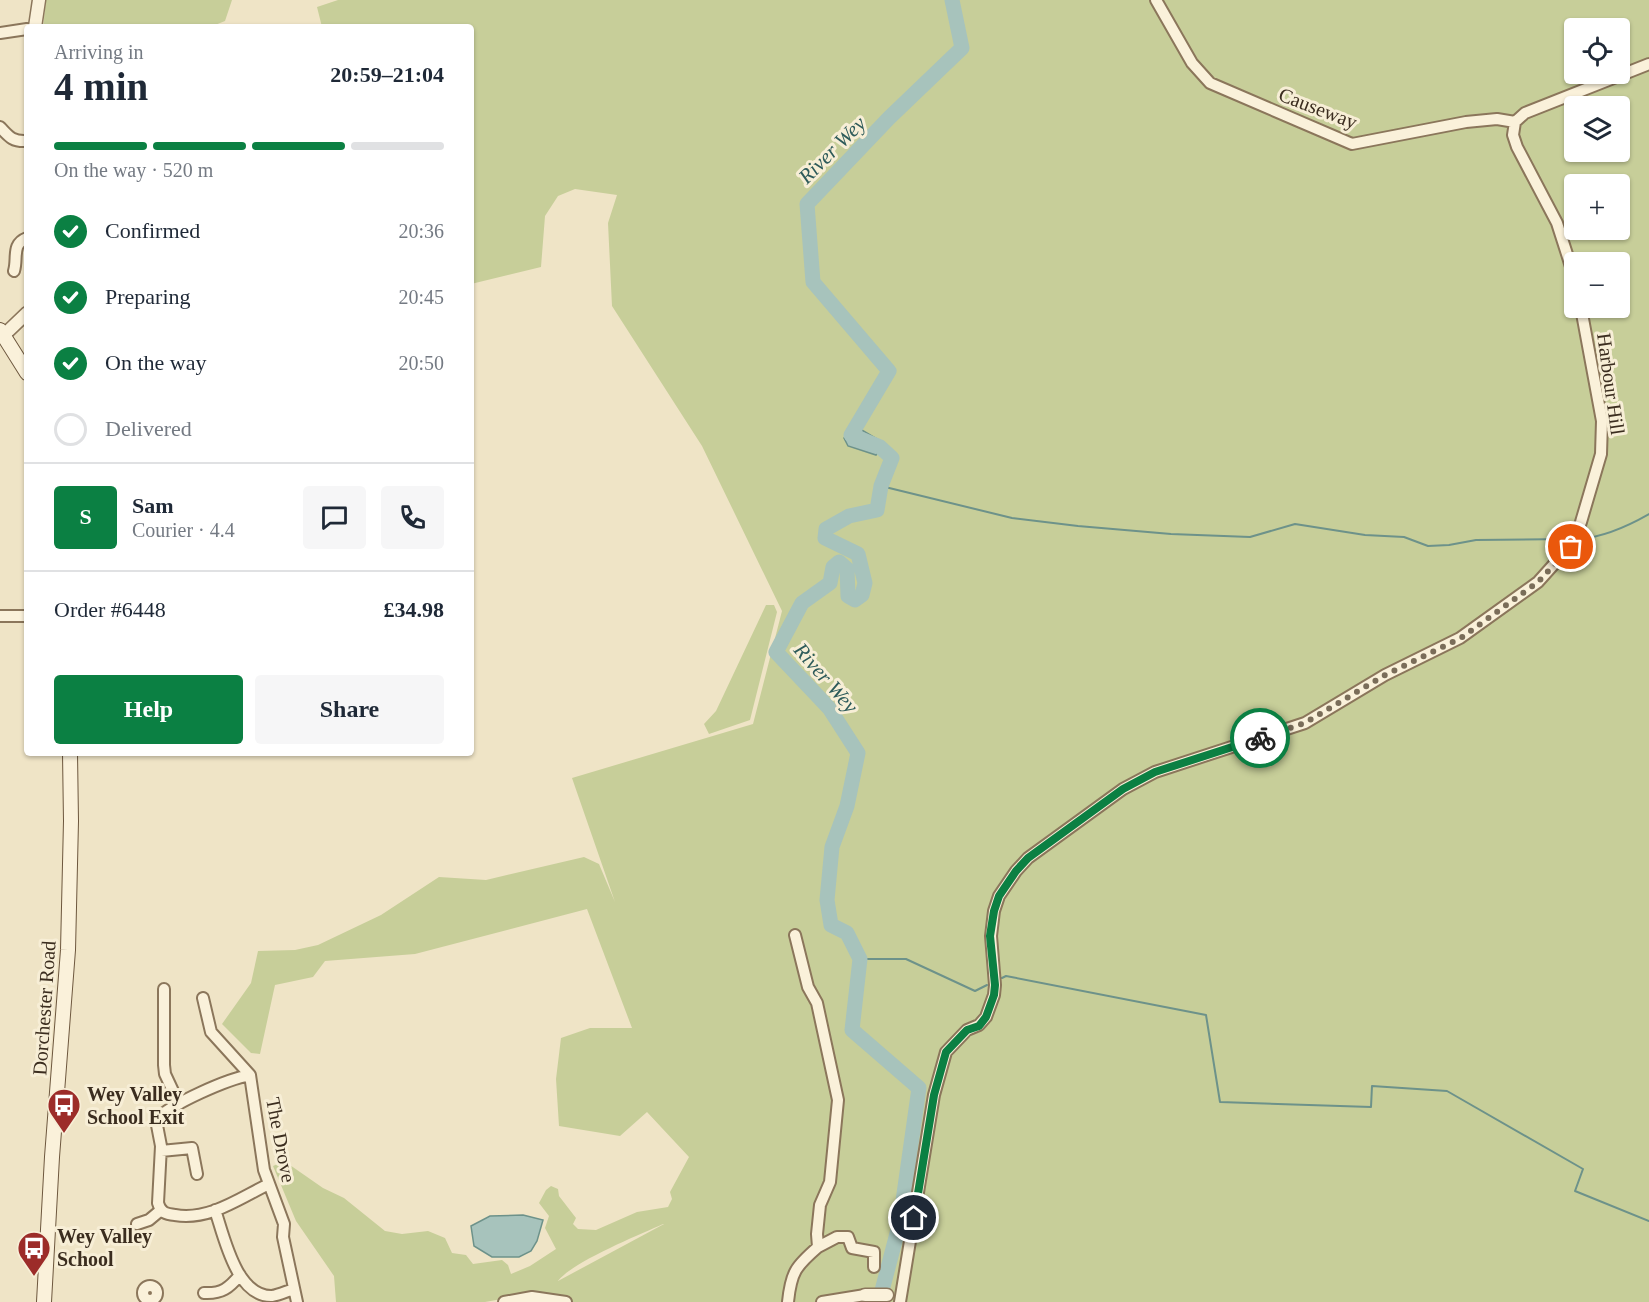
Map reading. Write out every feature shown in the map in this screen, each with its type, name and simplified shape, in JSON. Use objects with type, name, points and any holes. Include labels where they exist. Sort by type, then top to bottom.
[{"type":"main road","points":[[2,333],[24,368]]},
{"type":"main road","name":"Dorchester Road","points":[[45,1302],[52,1157],[68,950],[70,756]]},
{"type":"street","points":[[35,24],[39,0]]},
{"type":"street","name":"Causeway","points":[[1156,0],[1192,63],[1210,83],[1352,144],[1466,122],[1497,119],[1515,122]]},
{"type":"street","points":[[0,33],[24,29]]},
{"type":"street","points":[[1566,252],[1557,223],[1517,147],[1513,135],[1515,122],[1525,113],[1649,64]]},
{"type":"street","points":[[0,127],[16,142],[24,141]]},
{"type":"street","points":[[14,271],[17,262],[16,246],[24,240]]},
{"type":"street","points":[[2,333],[24,315]]},
{"type":"street","name":"Harbour Hill","points":[[901,1301],[936,1088],[946,1052],[967,1030],[979,1026],[986,1017],[995,985],[990,936],[992,923],[999,896],[1016,871],[1028,858],[1123,789],[1155,772],[1305,723],[1385,675],[1461,638],[1538,582],[1575,539],[1601,454],[1602,421],[1583,318]]},
{"type":"street","points":[[0,616],[24,616]]},
{"type":"street","points":[[795,935],[808,987],[817,1003],[838,1100],[830,1182],[820,1205],[816,1234],[818,1247]]},
{"type":"street","points":[[164,989],[165,1074],[180,1104]]},
{"type":"street","name":"The Drove","points":[[203,998],[211,1032],[250,1075],[264,1170],[284,1224],[283,1237],[297,1302]]},
{"type":"street","points":[[250,1075],[236,1078],[180,1104],[164,1112],[156,1120],[161,1151],[158,1203],[165,1214],[183,1217],[199,1216],[269,1184]]},
{"type":"street","points":[[161,1151],[192,1148],[197,1174]]},
{"type":"street","points":[[137,1224],[149,1220],[161,1210]]},
{"type":"street","points":[[214,1210],[234,1266],[250,1287],[266,1299],[294,1289]]},
{"type":"street","points":[[788,1302],[790,1281],[801,1261],[818,1247],[837,1237],[848,1237],[852,1248],[874,1252],[874,1267]]},
{"type":"street","points":[[204,1293],[218,1293],[230,1287],[240,1275]]},
{"type":"street","points":[[822,1302],[865,1295],[887,1295],[901,1301]]},
{"type":"street","points":[[504,1302],[532,1297],[566,1302]]},
{"type":"green space","points":[[46,0],[232,0],[225,21],[218,24],[43,24]]},
{"type":"green space","points":[[338,0],[1649,0],[1649,1302],[520,1302],[535,1293],[485,1302],[336,1302],[334,1276],[296,1221],[273,1166],[287,1163],[323,1188],[344,1198],[385,1231],[402,1234],[428,1231],[445,1238],[452,1253],[466,1255],[473,1264],[502,1260],[508,1265],[511,1274],[530,1266],[556,1249],[545,1228],[549,1216],[539,1203],[551,1186],[558,1189],[559,1196],[576,1218],[573,1224],[578,1229],[596,1230],[637,1212],[668,1207],[672,1199],[670,1192],[689,1157],[647,1112],[620,1136],[559,1126],[556,1079],[561,1038],[590,1028],[632,1028],[587,909],[415,954],[325,961],[313,977],[275,985],[260,1054],[251,1053],[222,1024],[251,983],[258,951],[295,950],[318,945],[381,915],[439,877],[486,880],[584,857],[599,864],[615,902],[572,778],[753,724],[782,611],[702,446],[612,306],[608,223],[617,195],[575,189],[558,196],[545,216],[541,267],[474,283],[474,24],[321,24],[317,7]],"holes":[[[664,1224],[558,1281],[591,1258]]]},
{"type":"green space","points":[[766,605],[774,605],[777,612],[750,720],[709,734],[704,724],[716,711]]},
{"type":"water","points":[[855,426],[882,442],[876,455],[848,446],[844,438]]},
{"type":"water","points":[[523,1215],[543,1220],[537,1241],[531,1251],[519,1257],[492,1257],[474,1246],[471,1226],[490,1216]]},
{"type":"waterway","name":"River Wey","points":[[879,1302],[900,1222],[919,1088],[852,1030],[860,959],[847,933],[831,925],[827,900],[832,847],[847,806],[858,753],[829,708],[776,652],[802,603],[830,583],[833,567],[839,562],[847,569],[848,596],[855,600],[862,595],[865,583],[858,554],[825,538],[826,529],[849,516],[877,510],[881,486],[892,458],[880,447],[851,435],[889,371],[813,282],[807,204],[889,118],[962,48],[952,0]]},
{"type":"waterway","points":[[881,486],[1012,518],[1171,534],[1250,537],[1295,524],[1365,535],[1404,537],[1428,546],[1476,540],[1570,539]]},
{"type":"waterway","points":[[1579,539],[1615,530],[1649,514]]},
{"type":"waterway","points":[[860,959],[906,959],[975,991],[987,985]]},
{"type":"waterway","points":[[1002,978],[1006,976],[1206,1015],[1220,1102],[1371,1107],[1372,1086],[1447,1091],[1583,1169],[1575,1191],[1649,1221]]},
{"type":"way so far","points":[[1260,738],[1305,723],[1385,675],[1461,638],[1538,582],[1571,547]]},
{"type":"place","name":"Wey Valley School Exit","points":[[64,1134]]},
{"type":"place","name":"Wey Valley School","points":[[34,1277]]},
{"type":"route","points":[[914,1218],[934,1095],[946,1052],[967,1030],[979,1026],[986,1017],[995,985],[990,936],[994,911],[999,896],[1016,871],[1028,858],[1123,789],[1155,772],[1260,738]]}]
